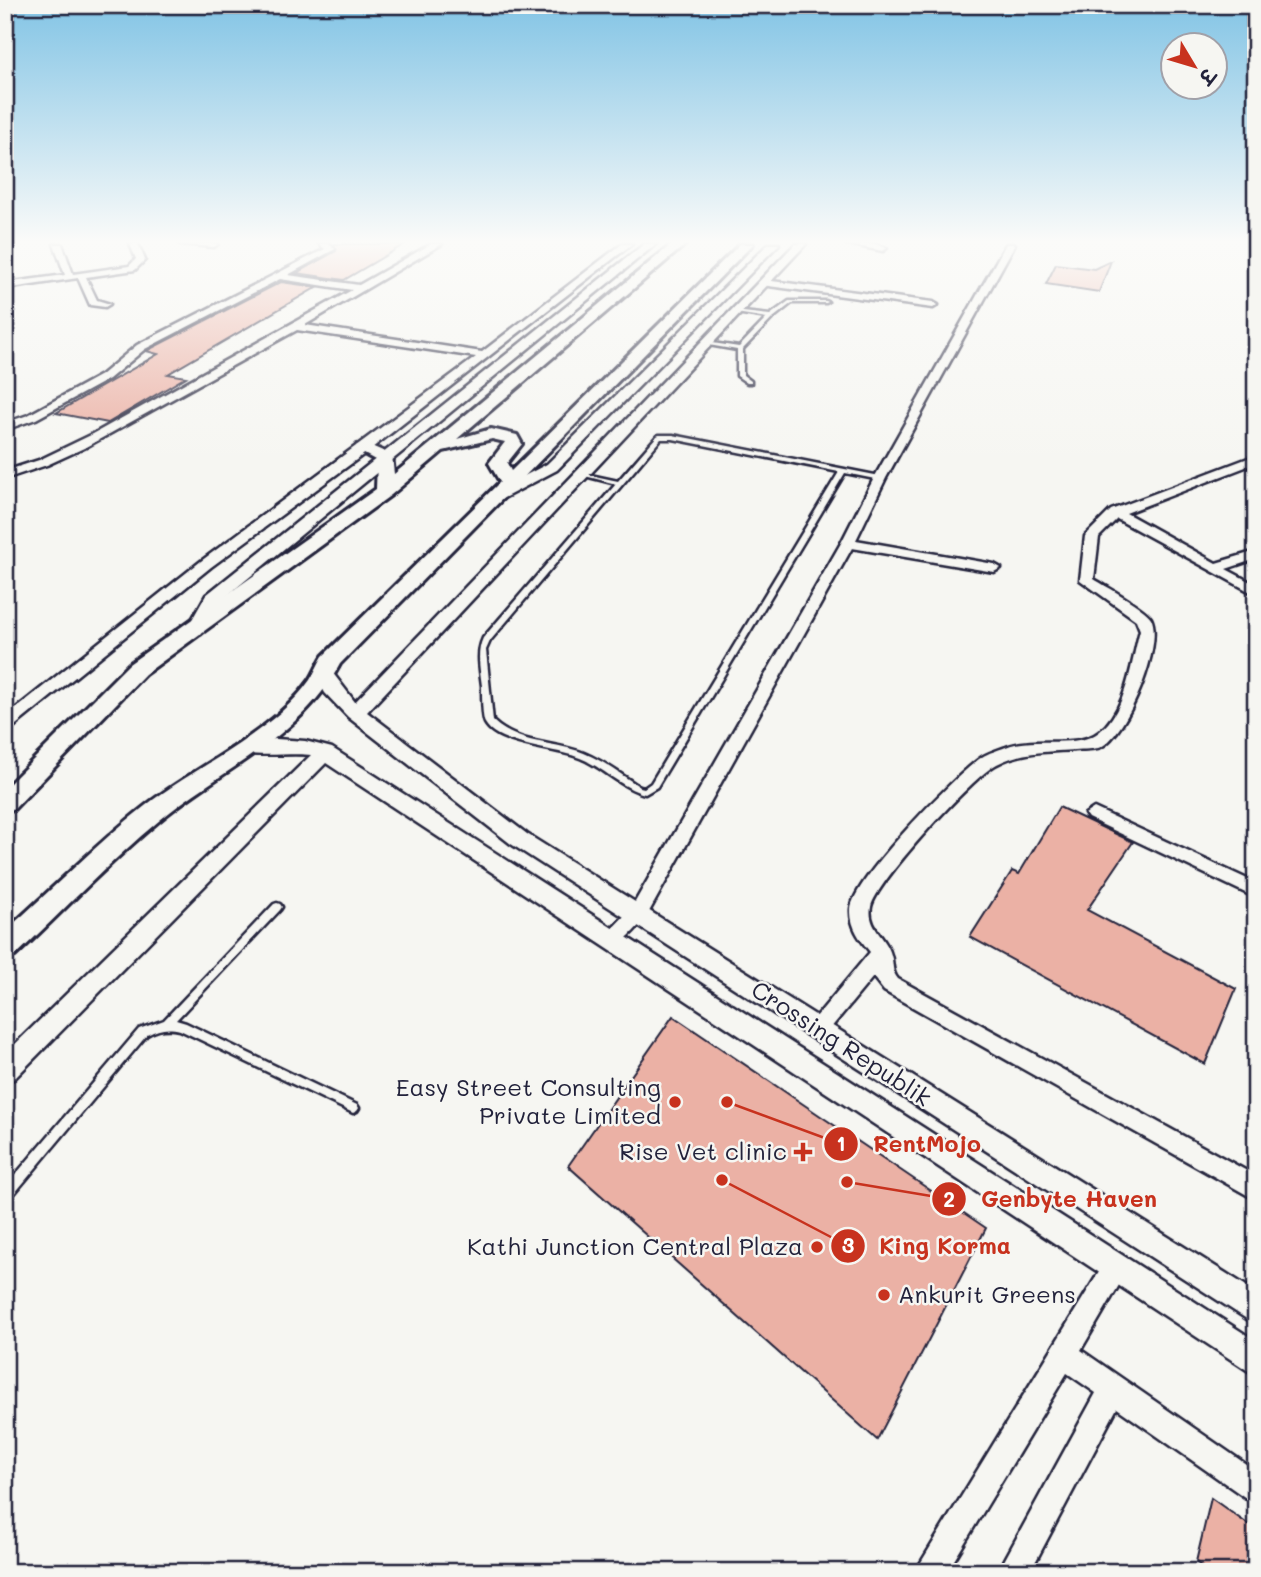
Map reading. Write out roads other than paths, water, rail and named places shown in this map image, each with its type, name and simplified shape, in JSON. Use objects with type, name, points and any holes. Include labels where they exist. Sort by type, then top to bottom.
[{"type":"main road","points":[[5,803],[137,669],[386,491],[592,318]]},
{"type":"main road","points":[[5,948],[152,814],[214,767],[246,749],[290,713],[325,676],[331,661],[673,318]]},
{"type":"main road","points":[[429,455],[473,438],[501,435],[514,444],[498,463],[509,482]]},
{"type":"main road","points":[[363,449],[386,459],[386,491]]},
{"type":"street","points":[[5,426],[32,417],[105,377],[141,347],[199,318]]},
{"type":"street","points":[[5,475],[51,460],[241,359],[306,318]]},
{"type":"street","points":[[317,318],[487,353]]},
{"type":"street","points":[[5,725],[206,564],[363,449],[533,318]]},
{"type":"street","points":[[195,630],[212,598],[560,318]]},
{"type":"street","points":[[491,499],[552,467],[701,318]]},
{"type":"street","points":[[355,713],[731,318]]},
{"type":"street","points":[[612,939],[638,914],[848,543],[880,478],[970,318]]},
{"type":"street","points":[[293,326],[487,353]]},
{"type":"street","points":[[1256,459],[1116,513],[1092,536],[1087,580],[1143,618],[1147,630],[1127,706],[1107,737],[1096,743],[1014,749],[988,761],[931,815],[870,887],[861,908],[864,929],[881,953],[883,976],[891,985],[1256,1189]]},
{"type":"street","points":[[1116,513],[1256,592]]},
{"type":"street","points":[[848,543],[994,568]]},
{"type":"street","points":[[1214,568],[1256,555]]},
{"type":"street","name":"Crossing Republik","points":[[325,676],[332,689],[355,713],[519,839],[1256,1310]]},
{"type":"street","points":[[246,749],[282,744],[307,747],[325,753],[1256,1360]]},
{"type":"street","points":[[5,1071],[325,753]]},
{"type":"street","points":[[1094,814],[1256,891]]},
{"type":"street","points":[[817,1029],[881,953]]},
{"type":"street","points":[[930,1572],[1116,1268]]},
{"type":"street","points":[[1063,1354],[1256,1488]]},
{"type":"street","points":[[1013,1572],[1113,1389]]},
{"type":"lane","points":[[749,382],[740,376],[740,349],[770,318]]},
{"type":"lane","points":[[706,345],[740,349]]},
{"type":"lane","points":[[843,471],[654,785],[645,791],[637,789],[581,755],[521,740],[493,728],[489,722],[482,650],[485,640],[659,436],[880,478]]},
{"type":"lane","points":[[583,474],[619,483]]},
{"type":"lane","points":[[5,1196],[143,1032],[168,1022],[277,907]]},
{"type":"lane","points":[[168,1022],[182,1026],[353,1108]]},
{"type":"place","name":"Easy Street Consulting Private Limited","points":[[675,1102]]},
{"type":"place","name":"RentMojo","points":[[727,1102]]},
{"type":"place","name":"Rise Vet clinic","points":[[803,1152]]},
{"type":"place","name":"King Korma","points":[[722,1180]]},
{"type":"place","name":"Genbyte Haven","points":[[847,1182]]},
{"type":"place","name":"Kathi Junction Central Plaza","points":[[817,1247]]},
{"type":"place","name":"Ankurit Greens","points":[[884,1295]]}]
